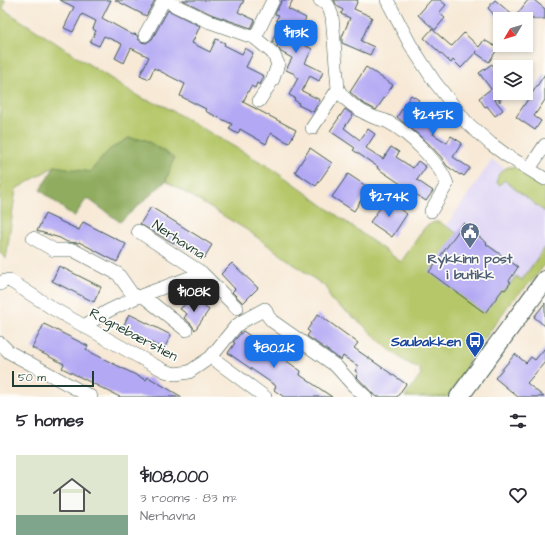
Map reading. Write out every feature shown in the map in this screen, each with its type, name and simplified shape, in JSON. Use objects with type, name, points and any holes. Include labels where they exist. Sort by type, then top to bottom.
[{"type":"street","points":[[145,35],[166,0],[210,22],[255,38],[273,53],[278,64],[273,79],[259,101]]},
{"type":"street","points":[[255,38],[273,0]]},
{"type":"street","points":[[320,0],[328,5],[332,16],[338,89],[340,93],[371,117],[388,121],[406,134],[433,160],[444,175],[447,184],[431,211]]},
{"type":"street","points":[[387,0],[410,44],[434,81],[467,123],[496,148],[545,179]]},
{"type":"street","points":[[312,128],[338,89]]},
{"type":"street","points":[[529,168],[545,146]]},
{"type":"street","name":"Nerhavna","points":[[138,231],[202,273],[237,308]]},
{"type":"street","points":[[33,238],[54,250],[73,250],[118,274],[139,297],[186,330]]},
{"type":"street","name":"Nerhavna","points":[[84,326],[108,311],[139,297],[202,273]]},
{"type":"street","name":"Rognebærstien","points":[[0,284],[9,280],[52,308],[155,366],[175,374],[189,372],[211,357],[236,326],[265,309],[272,321],[336,366],[366,397]]},
{"type":"street","points":[[459,397],[545,280]]},
{"type":"street","points":[[0,343],[9,352],[91,397]]},
{"type":"street","points":[[211,357],[265,397]]},
{"type":"shaded area","points":[[492,160],[505,168],[499,173],[497,179],[504,180],[545,212],[545,247],[522,280],[516,276],[505,290],[457,233],[446,226]]},
{"type":"green space","points":[[0,0],[5,0],[3,9],[141,98],[164,106],[276,171],[401,262],[425,227],[434,222],[439,222],[457,233],[505,290],[516,276],[522,280],[545,247],[545,264],[534,279],[510,303],[480,345],[472,351],[462,376],[447,397],[405,397],[421,374],[419,368],[404,361],[362,324],[330,299],[327,288],[247,230],[166,181],[174,158],[146,140],[129,138],[109,150],[90,172],[55,166],[16,189],[6,259],[0,253]]},
{"type":"green space","points":[[129,138],[146,140],[174,158],[166,181],[120,222],[87,198],[74,217],[40,190],[55,166],[90,172],[109,150]]},
{"type":"green space","points":[[509,167],[514,167],[545,185],[545,212],[504,180],[500,185],[497,183],[497,177],[500,173]]},
{"type":"building","points":[[60,0],[111,0],[102,18],[133,35],[137,35],[138,39],[142,42],[146,43],[152,39],[168,10],[200,26],[192,43],[210,52],[216,39],[242,54],[245,48],[253,53],[246,67],[264,76],[260,85],[257,83],[255,88],[251,86],[243,102],[296,130],[289,143],[271,133],[266,144],[240,129],[238,134],[229,129],[232,124],[205,111],[206,109],[180,96],[185,84],[154,68],[149,79],[140,75],[149,57],[131,48],[124,63],[115,58],[122,44],[104,36],[99,46],[90,42],[96,31],[93,29],[96,21],[82,14],[73,32],[64,28],[74,7]]},
{"type":"building","points":[[115,0],[155,0],[146,16]]},
{"type":"building","points":[[182,0],[244,0],[238,12],[255,20],[251,28],[213,15]]},
{"type":"building","points":[[282,0],[293,0],[288,9],[306,18],[295,40],[312,49],[305,63],[323,72],[319,81],[310,76],[302,91],[320,100],[313,112],[298,105],[299,103],[294,100],[295,98],[289,95],[298,78],[295,74],[286,70],[292,58],[281,52],[277,46],[278,44],[272,41],[281,23],[276,20],[279,15],[275,14]]},
{"type":"building","points":[[334,0],[358,0],[354,9],[372,17],[361,41],[374,47],[370,55],[342,43],[342,37],[350,18],[341,14],[343,10],[337,6]]},
{"type":"building","points":[[431,0],[440,0],[446,5],[439,13],[445,18],[435,30],[418,15]]},
{"type":"building","points":[[495,0],[509,12],[493,12],[493,14],[488,8]]},
{"type":"building","points":[[528,0],[534,0],[545,9],[545,19],[533,19],[533,12],[519,12]]},
{"type":"building","points":[[432,29],[452,46],[464,33],[479,47],[484,40],[493,45],[493,52],[495,52],[489,62],[476,53],[477,51],[461,68],[453,60],[451,63],[424,38]]},
{"type":"building","points":[[492,64],[493,66],[493,100],[495,100],[503,110],[495,116],[487,106],[485,107],[479,98],[491,89],[479,73]]},
{"type":"building","points":[[366,67],[393,85],[376,110],[361,102],[350,92]]},
{"type":"building","points":[[545,74],[545,100],[534,116],[541,121],[535,130],[516,117],[527,100],[533,100],[533,92]]},
{"type":"building","points":[[411,95],[419,100],[416,105],[418,107],[412,115],[427,125],[433,115],[441,120],[433,134],[447,143],[451,136],[462,143],[453,157],[470,168],[464,176],[447,166],[428,143],[397,117]]},
{"type":"building","points":[[345,109],[353,115],[344,128],[360,140],[368,129],[375,134],[366,148],[383,159],[391,147],[399,152],[396,157],[413,168],[418,161],[426,167],[417,180],[433,191],[426,201],[377,168],[378,167],[353,150],[355,148],[330,131]]},
{"type":"building","points":[[310,148],[332,163],[316,186],[295,172]]},
{"type":"building","points":[[348,174],[369,188],[354,211],[332,197]]},
{"type":"building","points":[[386,200],[407,214],[392,237],[370,222]]},
{"type":"building","points":[[151,207],[212,245],[204,258],[140,224]]},
{"type":"building","points":[[45,214],[79,230],[83,222],[126,244],[117,262],[79,242],[67,242],[60,238],[37,231]]},
{"type":"building","points":[[464,223],[474,230],[478,236],[487,243],[486,244],[518,267],[509,281],[511,282],[505,290],[503,289],[485,313],[429,272]]},
{"type":"building","points":[[232,263],[258,288],[243,303],[232,292],[235,289],[221,274]]},
{"type":"building","points":[[59,266],[101,287],[94,302],[52,281]]},
{"type":"building","points":[[192,298],[209,310],[195,330],[184,318],[187,314],[180,309]]},
{"type":"building","points":[[545,303],[545,326],[534,317]]},
{"type":"building","points":[[129,314],[171,335],[164,349],[122,329]]},
{"type":"building","points":[[318,314],[358,343],[354,348],[406,384],[397,397],[376,397],[356,376],[358,373],[355,371],[358,366],[343,356],[341,360],[307,336],[310,332],[307,330]]},
{"type":"building","points":[[44,324],[88,346],[86,350],[146,380],[148,377],[182,397],[120,397],[62,368],[64,364],[32,348]]},
{"type":"building","points":[[243,331],[301,371],[300,375],[332,397],[284,397],[274,390],[276,386],[228,353],[235,343],[233,342]]},
{"type":"building","points":[[545,348],[545,362],[527,383],[544,397],[518,397],[495,378],[515,354],[526,363],[531,357],[535,360]]},
{"type":"place","name":"Rykkinn post i butikk","points":[[470,249]]},
{"type":"place","name":"Saubakken","points":[[475,358]]}]
